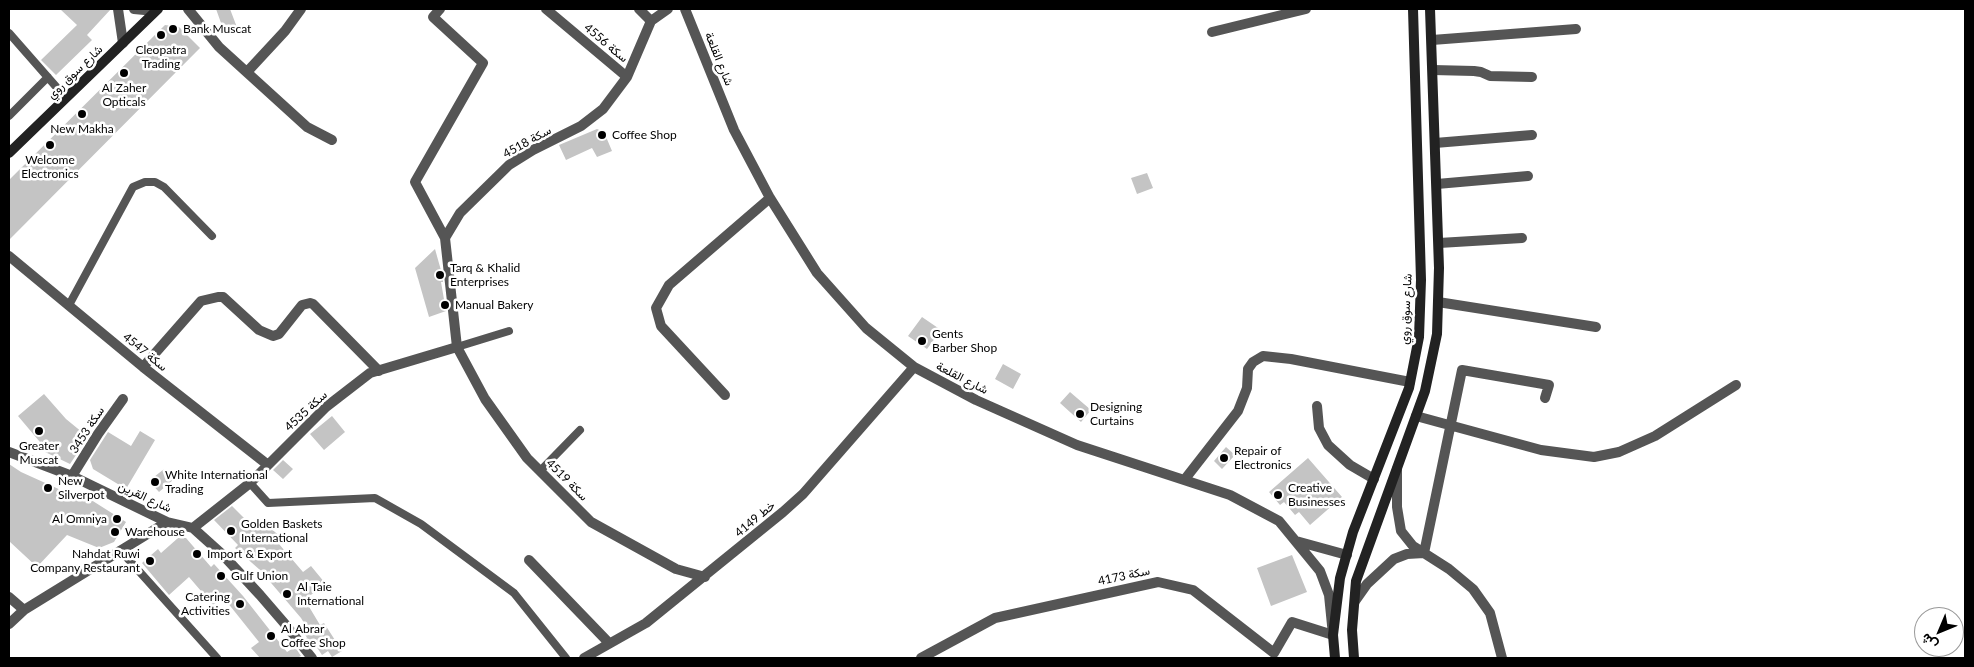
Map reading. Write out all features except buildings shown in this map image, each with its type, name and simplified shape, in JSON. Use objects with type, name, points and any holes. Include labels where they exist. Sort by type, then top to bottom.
[{"type":"main road","name":"شارع سوق روي","points":[[1335,658],[1333,635],[1340,578],[1354,532],[1410,382],[1419,337],[1421,280],[1413,9]]},
{"type":"main road","points":[[1354,658],[1352,630],[1356,581],[1425,391],[1437,334],[1438,243],[1430,9]]},
{"type":"main road","name":"شارع سوق روي","points":[[9,154],[157,10]]},
{"type":"street","points":[[118,9],[123,43]]},
{"type":"street","points":[[134,9],[157,10]]},
{"type":"street","points":[[188,9],[219,47],[307,128],[332,140]]},
{"type":"street","points":[[247,72],[285,31],[301,9]]},
{"type":"street","points":[[440,9],[433,17],[483,63],[415,182],[445,238],[457,347]]},
{"type":"street","name":"سكة 4556","points":[[546,9],[628,77]]},
{"type":"street","points":[[639,9],[651,20],[668,9]]},
{"type":"street","name":"شارع القلعة","points":[[686,9],[734,130],[770,198],[818,273],[866,328],[914,367],[976,400],[1078,446],[1230,495],[1279,521],[1320,571],[1329,596],[1333,635]]},
{"type":"street","points":[[1212,32],[1306,9]]},
{"type":"street","name":"سكة 4518","points":[[445,238],[460,213],[509,165],[533,150],[581,126],[603,109],[628,77],[651,20]]},
{"type":"street","points":[[1432,40],[1576,29]]},
{"type":"street","points":[[1433,70],[1474,71],[1490,76],[1532,77]]},
{"type":"street","points":[[1435,143],[1532,135]]},
{"type":"street","points":[[1436,184],[1528,176]]},
{"type":"street","points":[[725,395],[661,326],[656,308],[669,285],[770,198]]},
{"type":"street","points":[[1438,243],[1522,238]]},
{"type":"street","name":"سكة 4547","points":[[9,256],[143,367],[268,465]]},
{"type":"street","points":[[143,367],[201,301],[218,296],[223,298],[259,330],[273,336],[279,334],[302,305],[313,304],[379,370]]},
{"type":"street","points":[[1438,302],[1596,327]]},
{"type":"street","name":"سكة 4535","points":[[193,528],[250,483],[326,407],[370,373],[457,347]]},
{"type":"street","name":"سكة 4519","points":[[457,347],[485,399],[527,458],[591,522],[676,570],[705,577]]},
{"type":"street","points":[[1185,479],[1238,412],[1247,388],[1248,369],[1253,362],[1263,356],[1292,359],[1410,382]]},
{"type":"street","name":"4149 خط","points":[[584,658],[646,624],[803,494],[914,367]]},
{"type":"street","points":[[1424,553],[1462,370],[1549,385],[1546,398]]},
{"type":"street","points":[[1416,416],[1541,450],[1594,457],[1619,452],[1655,436],[1736,385]]},
{"type":"street","name":"سكة 3453","points":[[72,476],[98,434],[124,398]]},
{"type":"street","points":[[1317,406],[1319,428],[1328,445],[1350,464],[1374,478]]},
{"type":"street","name":"شارع القرين","points":[[9,452],[72,476],[167,522],[193,528],[223,555],[260,595],[312,658]]},
{"type":"street","points":[[1397,468],[1397,507],[1401,531],[1413,546],[1449,569],[1473,589],[1490,613],[1502,658]]},
{"type":"street","points":[[9,624],[24,610],[167,522]]},
{"type":"street","points":[[1296,542],[1347,555]]},
{"type":"street","points":[[1354,601],[1367,584],[1394,559],[1407,554],[1424,553]]},
{"type":"street","points":[[529,560],[609,643]]},
{"type":"street","name":"سكة 4173","points":[[921,658],[995,618],[1158,582],[1193,590],[1275,656],[1292,622],[1333,635]]},
{"type":"street","points":[[9,597],[24,610]]},
{"type":"lane","points":[[9,33],[66,98]]},
{"type":"lane","points":[[9,116],[48,77]]},
{"type":"lane","points":[[69,305],[133,187],[145,182],[155,182],[164,187],[212,236]]},
{"type":"lane","points":[[457,347],[509,332]]},
{"type":"lane","points":[[540,471],[580,430]]},
{"type":"lane","points":[[250,483],[268,503],[375,498],[421,524],[514,592],[566,658]]},
{"type":"lane","points":[[120,550],[217,658]]},
{"type":"place","name":"Bank Muscat","points":[[173,29]]},
{"type":"place","name":"Cleopatra Trading","points":[[161,35]]},
{"type":"place","name":"Al Zaher Opticals","points":[[124,73]]},
{"type":"place","name":"New Makha","points":[[82,114]]},
{"type":"place","name":"Coffee Shop","points":[[602,135]]},
{"type":"place","name":"Welcome Electronics","points":[[50,145]]},
{"type":"place","name":"Tarq & Khalid Enterprises","points":[[440,275]]},
{"type":"place","name":"Manual Bakery","points":[[445,305]]},
{"type":"place","name":"Gents Barber Shop","points":[[922,341]]},
{"type":"place","name":"Designing Curtains","points":[[1080,414]]},
{"type":"place","name":"Greater Muscat","points":[[39,431]]},
{"type":"place","name":"Repair of Electronics","points":[[1224,458]]},
{"type":"place","name":"White International Trading","points":[[155,482]]},
{"type":"place","name":"New Silverpot","points":[[48,488]]},
{"type":"place","name":"Creative Businesses","points":[[1278,495]]},
{"type":"place","name":"Al Omniya","points":[[117,519]]},
{"type":"place","name":"Golden Baskets International","points":[[231,531]]},
{"type":"place","name":"Warehouse","points":[[115,532]]},
{"type":"place","name":"Import & Export","points":[[197,554]]},
{"type":"place","name":"Nahdat Ruwi Company Restaurant","points":[[150,561]]},
{"type":"place","name":"Gulf Union","points":[[221,576]]},
{"type":"place","name":"Al Taie International","points":[[287,594]]},
{"type":"place","name":"Catering Activities","points":[[240,604]]},
{"type":"place","name":"Al Abrar Coffee Shop","points":[[271,636]]}]
